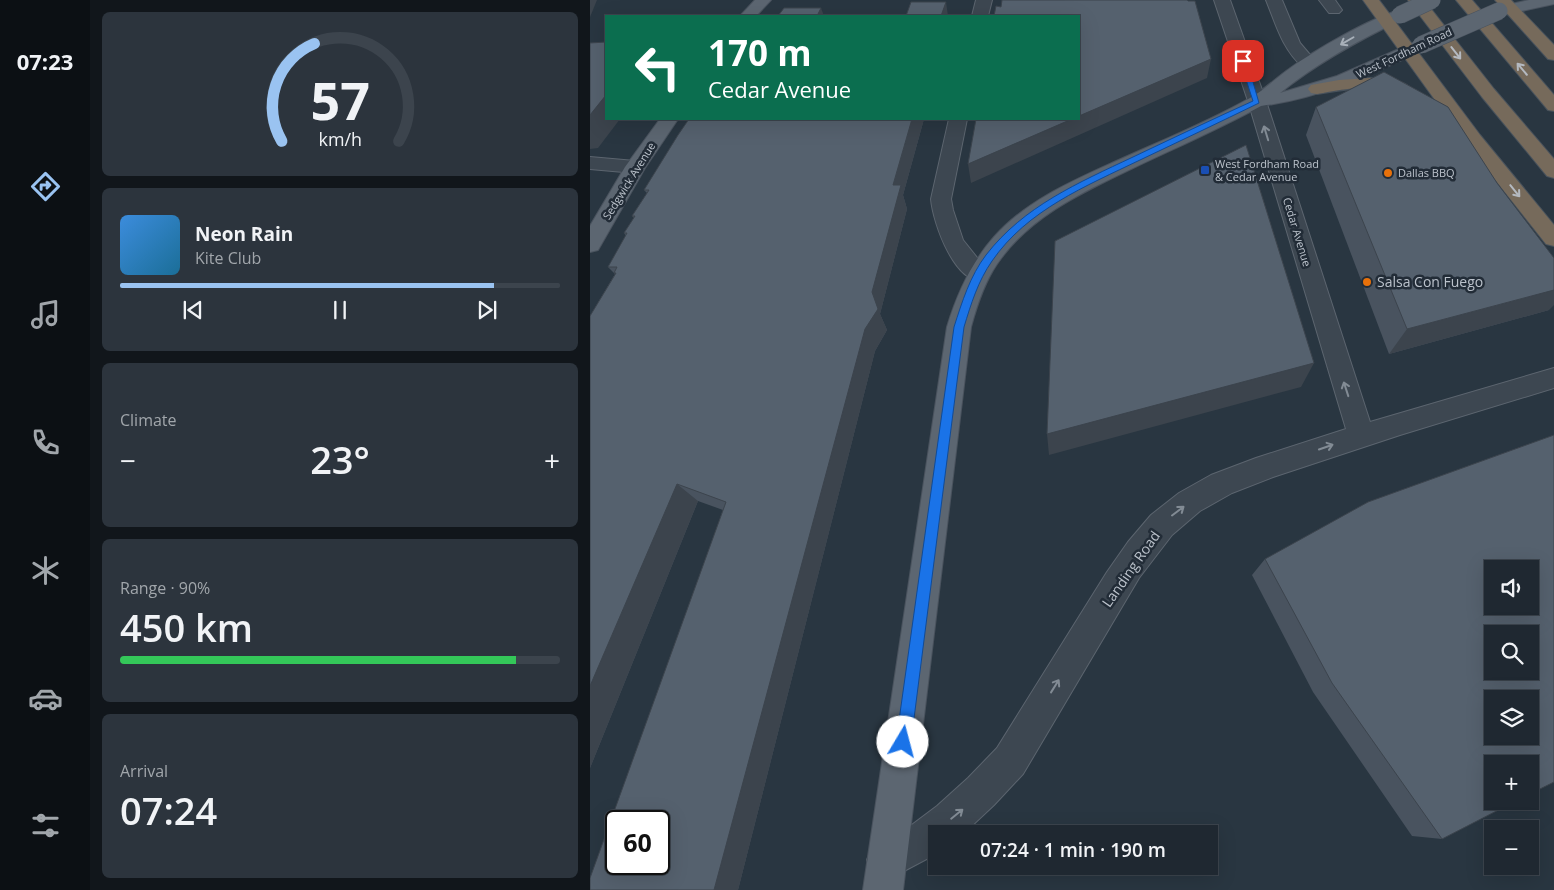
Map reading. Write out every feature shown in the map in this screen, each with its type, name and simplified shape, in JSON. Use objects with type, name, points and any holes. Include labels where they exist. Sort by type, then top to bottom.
[{"type":"highway","points":[[1371,0],[1393,18],[1415,48],[1473,139],[1554,239]]},
{"type":"highway","points":[[1416,0],[1488,93],[1554,172]]},
{"type":"highway","points":[[1464,0],[1554,106]]},
{"type":"highway","points":[[1509,7],[1554,55]]},
{"type":"highway","points":[[1318,89],[1364,82],[1396,86],[1415,94],[1436,107],[1473,139]]},
{"type":"main road","points":[[749,15],[763,0]]},
{"type":"main road","name":"West Fordham Road","points":[[885,875],[959,327],[970,292],[989,258],[1006,237],[1029,216],[1046,204],[1080,185],[1257,102],[1309,63],[1393,18],[1432,0]]},
{"type":"main road","name":"West Fordham Road","points":[[1257,102],[1284,98],[1318,89],[1366,71],[1473,21],[1509,7],[1545,1]]},
{"type":"main road","name":"Sedgwick Avenue","points":[[590,245],[635,167],[668,120]]},
{"type":"street","points":[[980,15],[984,0]]},
{"type":"street","name":"Cedar Avenue","points":[[1222,0],[1257,102],[1361,435]]},
{"type":"street","points":[[1274,0],[1294,49],[1300,57],[1309,63]]},
{"type":"street","points":[[1545,1],[1554,2]]},
{"type":"street","points":[[958,120],[940,199],[945,225],[954,244],[979,274]]},
{"type":"street","points":[[1473,139],[1497,198]]},
{"type":"street","points":[[590,163],[635,167]]},
{"type":"street","name":"Landing Road","points":[[885,875],[986,789],[1010,760],[1127,569],[1150,537],[1175,512],[1231,480],[1361,435],[1554,378]]},
{"type":"building","points":[[1002,0],[1195,1],[1211,59],[1080,116],[1080,15],[994,15],[996,6],[1001,7]]},
{"type":"building","points":[[911,2],[946,2],[941,15],[906,15]]},
{"type":"building","points":[[784,8],[821,8],[818,15],[779,15]]},
{"type":"building","points":[[605,42],[605,96],[590,115],[590,43]]},
{"type":"building","points":[[1384,72],[1448,107],[1497,183],[1554,258],[1554,290],[1407,329],[1316,107]]},
{"type":"building","points":[[688,120],[912,120],[893,185],[901,185],[872,292],[878,309],[865,329],[714,890],[590,890],[590,878],[605,837],[605,875],[670,875],[670,810],[615,810],[726,502],[677,484],[590,686],[590,316],[616,273],[614,273],[617,267],[608,267],[627,233],[624,233],[635,216],[632,216],[649,190],[644,190]]},
{"type":"building","points":[[976,120],[1070,120],[968,164]]},
{"type":"building","points":[[1246,145],[1314,363],[1047,434],[1055,241]]},
{"type":"building","points":[[1554,435],[1554,782],[1539,790],[1539,755],[1484,755],[1484,810],[1498,810],[1442,839],[1332,683],[1265,559],[1368,502]]},
{"type":"place","name":"West Fordham Road & Cedar Avenue","points":[[1205,170]]},
{"type":"place","name":"Dallas BBQ","points":[[1388,173]]},
{"type":"place","name":"Salsa Con Fuego","points":[[1367,282]]},
{"type":"route","points":[[903,742],[959,327],[970,292],[979,274],[1001,242],[1029,216],[1046,204],[1080,185],[1257,102],[1243,61]]}]
